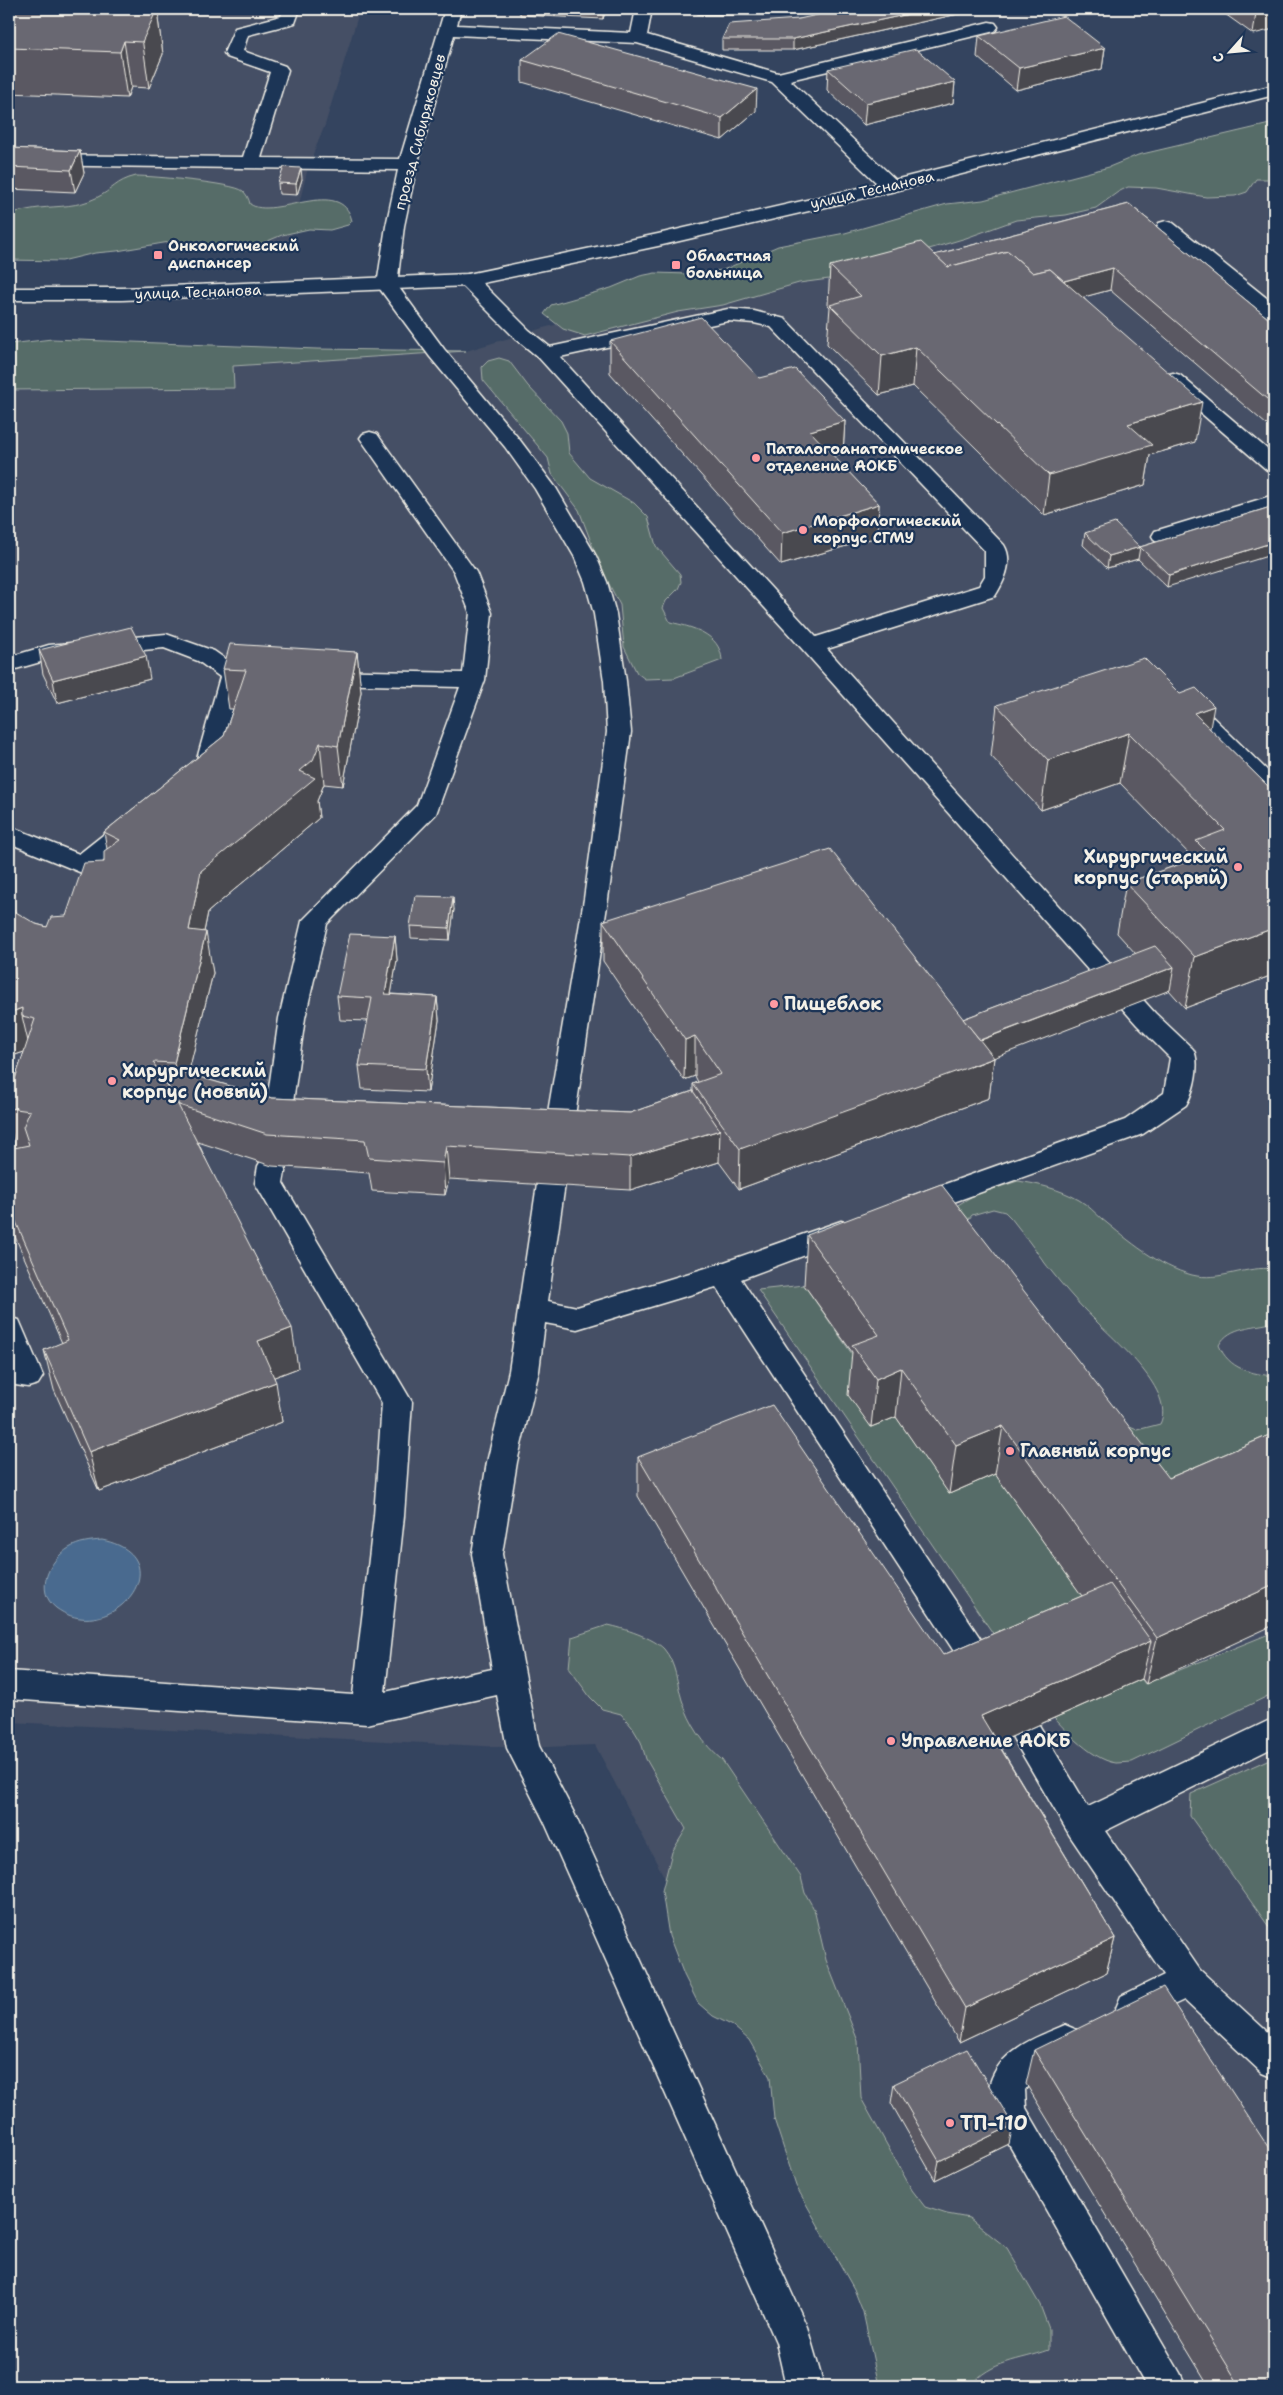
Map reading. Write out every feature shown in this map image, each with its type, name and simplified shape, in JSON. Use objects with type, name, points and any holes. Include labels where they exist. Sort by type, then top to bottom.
[{"type":"main road","points":[[250,164],[279,70],[233,53],[241,32],[289,18],[292,9]]},
{"type":"main road","name":"проезд Сибиряковцев","points":[[387,285],[395,226],[408,165],[448,30],[452,9]]},
{"type":"main road","points":[[638,38],[644,9]]},
{"type":"main road","points":[[704,9],[767,9]]},
{"type":"main road","points":[[778,78],[989,27]]},
{"type":"main road","points":[[448,30],[638,38],[778,78],[891,186]]},
{"type":"main road","name":"улица Теснанова","points":[[9,294],[122,294],[387,285],[468,280],[658,240],[891,186],[1274,90]]},
{"type":"main road","points":[[9,158],[18,160],[408,165]]},
{"type":"main road","points":[[1166,227],[1274,314]]},
{"type":"main road","points":[[468,280],[522,334],[546,354],[812,646],[1146,1019],[1184,1056],[1177,1098],[1134,1127],[891,1214]]},
{"type":"main road","points":[[387,285],[437,352],[512,443],[545,488],[584,556],[596,582],[605,614],[615,681],[619,732],[596,899],[557,1142]]},
{"type":"main road","points":[[546,354],[728,315],[754,317],[778,323],[996,550],[996,576],[986,590],[812,646]]},
{"type":"main road","points":[[1157,365],[1274,466]]},
{"type":"main road","points":[[276,1130],[292,1018],[315,921],[428,808],[474,680],[481,613],[465,572],[370,438]]},
{"type":"main road","points":[[1162,536],[1274,501]]},
{"type":"main road","points":[[9,664],[49,652],[166,641],[206,656],[232,675],[474,680]]},
{"type":"main road","points":[[174,793],[208,762],[232,675]]},
{"type":"main road","points":[[1174,692],[1274,790]]},
{"type":"main road","points":[[9,834],[82,865],[151,811]]},
{"type":"main road","points":[[272,1166],[269,1183],[397,1402],[389,1516],[367,1710]]},
{"type":"main road","points":[[551,1184],[524,1371],[502,1462],[487,1554],[523,1748],[561,1822],[790,2331],[805,2386]]},
{"type":"main road","points":[[533,1310],[577,1318],[723,1274],[863,1224]]},
{"type":"main road","points":[[723,1274],[985,1672]]},
{"type":"main road","points":[[9,1328],[28,1376],[9,1374]]},
{"type":"main road","points":[[9,1685],[367,1710],[509,1679]]},
{"type":"main road","points":[[1025,1730],[1082,1826],[1188,1981],[1274,2061]]},
{"type":"main road","points":[[1082,1826],[1274,1732]]},
{"type":"main road","points":[[1168,2386],[1008,2111],[1007,2085],[1023,2063],[1188,1981]]},
{"type":"shaded area","points":[[9,9],[360,9],[325,125],[309,164],[289,244],[9,244]]},
{"type":"shaded area","points":[[1274,139],[1274,2386],[913,2386],[784,2106],[595,1745],[523,1748],[9,1722],[9,390],[234,388],[233,366],[466,351],[543,328]]},
{"type":"shaded area","points":[[102,1540],[126,1549],[138,1564],[138,1580],[131,1596],[117,1609],[98,1617],[77,1618],[56,1608],[49,1601],[45,1585],[50,1568],[55,1560],[73,1546]]},
{"type":"green space","points":[[1274,123],[1274,179],[1256,179],[1247,192],[1235,196],[1206,197],[1156,188],[1128,187],[1096,208],[1066,215],[1016,220],[966,238],[829,279],[799,283],[723,305],[678,312],[585,336],[563,329],[544,314],[551,305],[611,288],[640,276],[655,273],[689,274],[723,270],[778,246],[845,233],[947,204],[983,200],[1109,167],[1138,155]]},
{"type":"green space","points":[[136,176],[192,180],[236,188],[243,191],[248,197],[250,204],[261,208],[321,200],[335,201],[346,208],[352,221],[348,225],[330,230],[309,229],[282,235],[244,251],[214,250],[175,241],[95,253],[62,261],[9,260],[9,213],[35,208],[68,206],[89,201],[102,195],[123,180]]},
{"type":"green space","points":[[52,339],[317,349],[466,351],[233,366],[234,388],[9,390],[9,344]]},
{"type":"green space","points":[[499,358],[509,361],[528,386],[561,421],[567,433],[569,453],[590,478],[634,503],[648,517],[656,546],[680,574],[681,582],[678,589],[666,601],[663,608],[670,622],[695,629],[710,637],[716,643],[722,660],[674,678],[645,679],[637,673],[624,647],[620,605],[602,571],[579,510],[552,474],[548,458],[483,380],[482,367],[488,361]]},
{"type":"green space","points":[[1018,1181],[1041,1185],[1072,1196],[1082,1202],[1144,1252],[1179,1271],[1202,1277],[1253,1269],[1274,1269],[1274,1322],[1236,1331],[1219,1345],[1228,1360],[1242,1369],[1257,1374],[1274,1376],[1274,1475],[1158,1526],[953,1208],[974,1195]],"holes":[[[993,1209],[1005,1212],[1087,1313],[1142,1368],[1160,1397],[1163,1411],[1160,1424],[1137,1430],[1125,1425],[966,1223],[972,1215]]]},
{"type":"green space","points":[[804,1285],[949,1493],[995,1474],[1145,1684],[1274,1632],[1274,1693],[1132,1762],[1116,1763],[1106,1760],[1076,1740],[1042,1705],[758,1290]]},
{"type":"green space","points":[[608,1625],[646,1637],[664,1649],[668,1655],[674,1667],[682,1700],[693,1725],[703,1740],[722,1760],[801,1877],[805,1893],[814,1909],[826,1960],[858,2041],[861,2098],[912,2190],[925,2207],[969,2218],[1007,2248],[1040,2305],[1049,2329],[1049,2350],[997,2366],[978,2377],[970,2386],[879,2386],[863,2312],[854,2289],[796,2186],[774,2119],[770,2077],[749,2040],[733,2026],[713,2016],[698,2003],[684,1975],[669,1936],[662,1891],[672,1852],[686,1829],[646,1759],[641,1742],[632,1727],[621,1714],[602,1709],[590,1697],[569,1668],[572,1637]]},
{"type":"green space","points":[[1274,1757],[1274,1934],[1190,1816],[1191,1794]]},
{"type":"building","points":[[9,9],[157,9],[142,42],[124,41],[120,52],[9,48]]},
{"type":"building","points":[[844,9],[932,9],[793,39],[722,39],[729,24],[799,19]]},
{"type":"building","points":[[1250,9],[1274,9],[1256,13]]},
{"type":"building","points":[[1064,16],[1105,48],[1019,68],[979,36]]},
{"type":"building","points":[[558,34],[757,89],[722,118],[522,60]]},
{"type":"building","points":[[916,49],[955,82],[866,103],[828,69]]},
{"type":"building","points":[[9,148],[80,151],[71,170],[9,167]]},
{"type":"building","points":[[284,167],[301,168],[296,184],[278,183]]},
{"type":"building","points":[[1129,204],[1274,323],[1274,405],[1113,268],[1064,281],[1050,269],[1033,273],[1008,251],[948,267],[934,255]]},
{"type":"building","points":[[921,242],[948,267],[1008,251],[1033,273],[1050,269],[1202,402],[1128,424],[1152,445],[1049,475],[916,347],[882,356],[830,305],[861,296],[830,266]]},
{"type":"building","name":"Паталогоанатомическое отделение АОКБ","points":[[701,317],[759,378],[795,369],[845,421],[810,431],[879,504],[782,533],[610,341]]},
{"type":"building","points":[[1274,506],[1274,542],[1169,575],[1140,547]]},
{"type":"building","points":[[1115,523],[1140,547],[1109,556],[1085,533]]},
{"type":"building","points":[[131,627],[146,656],[53,680],[39,650]]},
{"type":"building","name":"Хирургический корпус (новый)","points":[[230,644],[357,652],[338,746],[320,743],[313,760],[300,771],[315,778],[201,871],[189,930],[206,932],[174,1063],[153,1062],[174,1097],[292,1328],[258,1341],[276,1382],[89,1452],[44,1350],[68,1340],[9,1206],[9,1157],[14,1148],[29,1145],[23,1127],[30,1111],[9,1108],[9,1097],[35,1019],[22,1016],[22,1008],[9,1013],[9,908],[36,924],[47,927],[51,917],[66,916],[84,863],[104,862],[104,851],[120,840],[104,832],[224,736],[246,670],[223,669]]},
{"type":"building","points":[[1144,658],[1180,694],[1196,688],[1214,706],[1194,713],[1274,792],[1274,928],[1195,957],[1126,883],[1209,854],[1196,841],[1225,830],[1129,733],[1048,760],[997,705]]},
{"type":"building","name":"Пищеблок","points":[[830,849],[994,1058],[740,1149],[693,1084],[721,1074],[695,1036],[685,1040],[603,921]]},
{"type":"building","points":[[415,896],[453,897],[449,928],[410,926]]},
{"type":"building","points":[[350,934],[395,936],[385,994],[437,997],[426,1069],[359,1066],[372,998],[337,996]]},
{"type":"building","points":[[1155,946],[1174,967],[980,1040],[963,1019]]},
{"type":"building","points":[[158,1069],[175,1070],[272,1098],[630,1113],[693,1091],[720,1130],[630,1157],[446,1146],[443,1163],[369,1158],[365,1140],[267,1134],[179,1105]]},
{"type":"building","name":"Главный корпус","points":[[941,1184],[1169,1478],[1274,1433],[1274,1585],[1157,1638],[1003,1426],[956,1445],[901,1368],[876,1379],[852,1345],[879,1335],[807,1235]]},
{"type":"building","name":"Управление АОКБ","points":[[772,1405],[943,1655],[1110,1584],[1151,1641],[981,1716],[1115,1938],[965,2008],[638,1457]]},
{"type":"building","points":[[1163,1987],[1274,2156],[1274,2386],[1240,2386],[1034,2050]]},
{"type":"building","name":"ТП-110","points":[[967,2049],[1013,2125],[939,2161],[894,2084]]},
{"type":"place","name":"Онкологический диспансер","points":[[158,255]]},
{"type":"place","name":"Областная больница","points":[[676,265]]},
{"type":"place","name":"Паталогоанатомическое отделение АОКБ","points":[[756,458]]},
{"type":"place","name":"Морфологический корпус СГМУ","points":[[803,530]]},
{"type":"place","name":"Хирургический корпус (старый)","points":[[1238,867]]},
{"type":"place","name":"Пищеблок","points":[[774,1004]]},
{"type":"place","name":"Хирургический корпус (новый)","points":[[112,1081]]},
{"type":"place","name":"Главный корпус","points":[[1010,1451]]},
{"type":"place","name":"Управление АОКБ","points":[[891,1741]]},
{"type":"place","name":"ТП-110","points":[[950,2123]]}]
